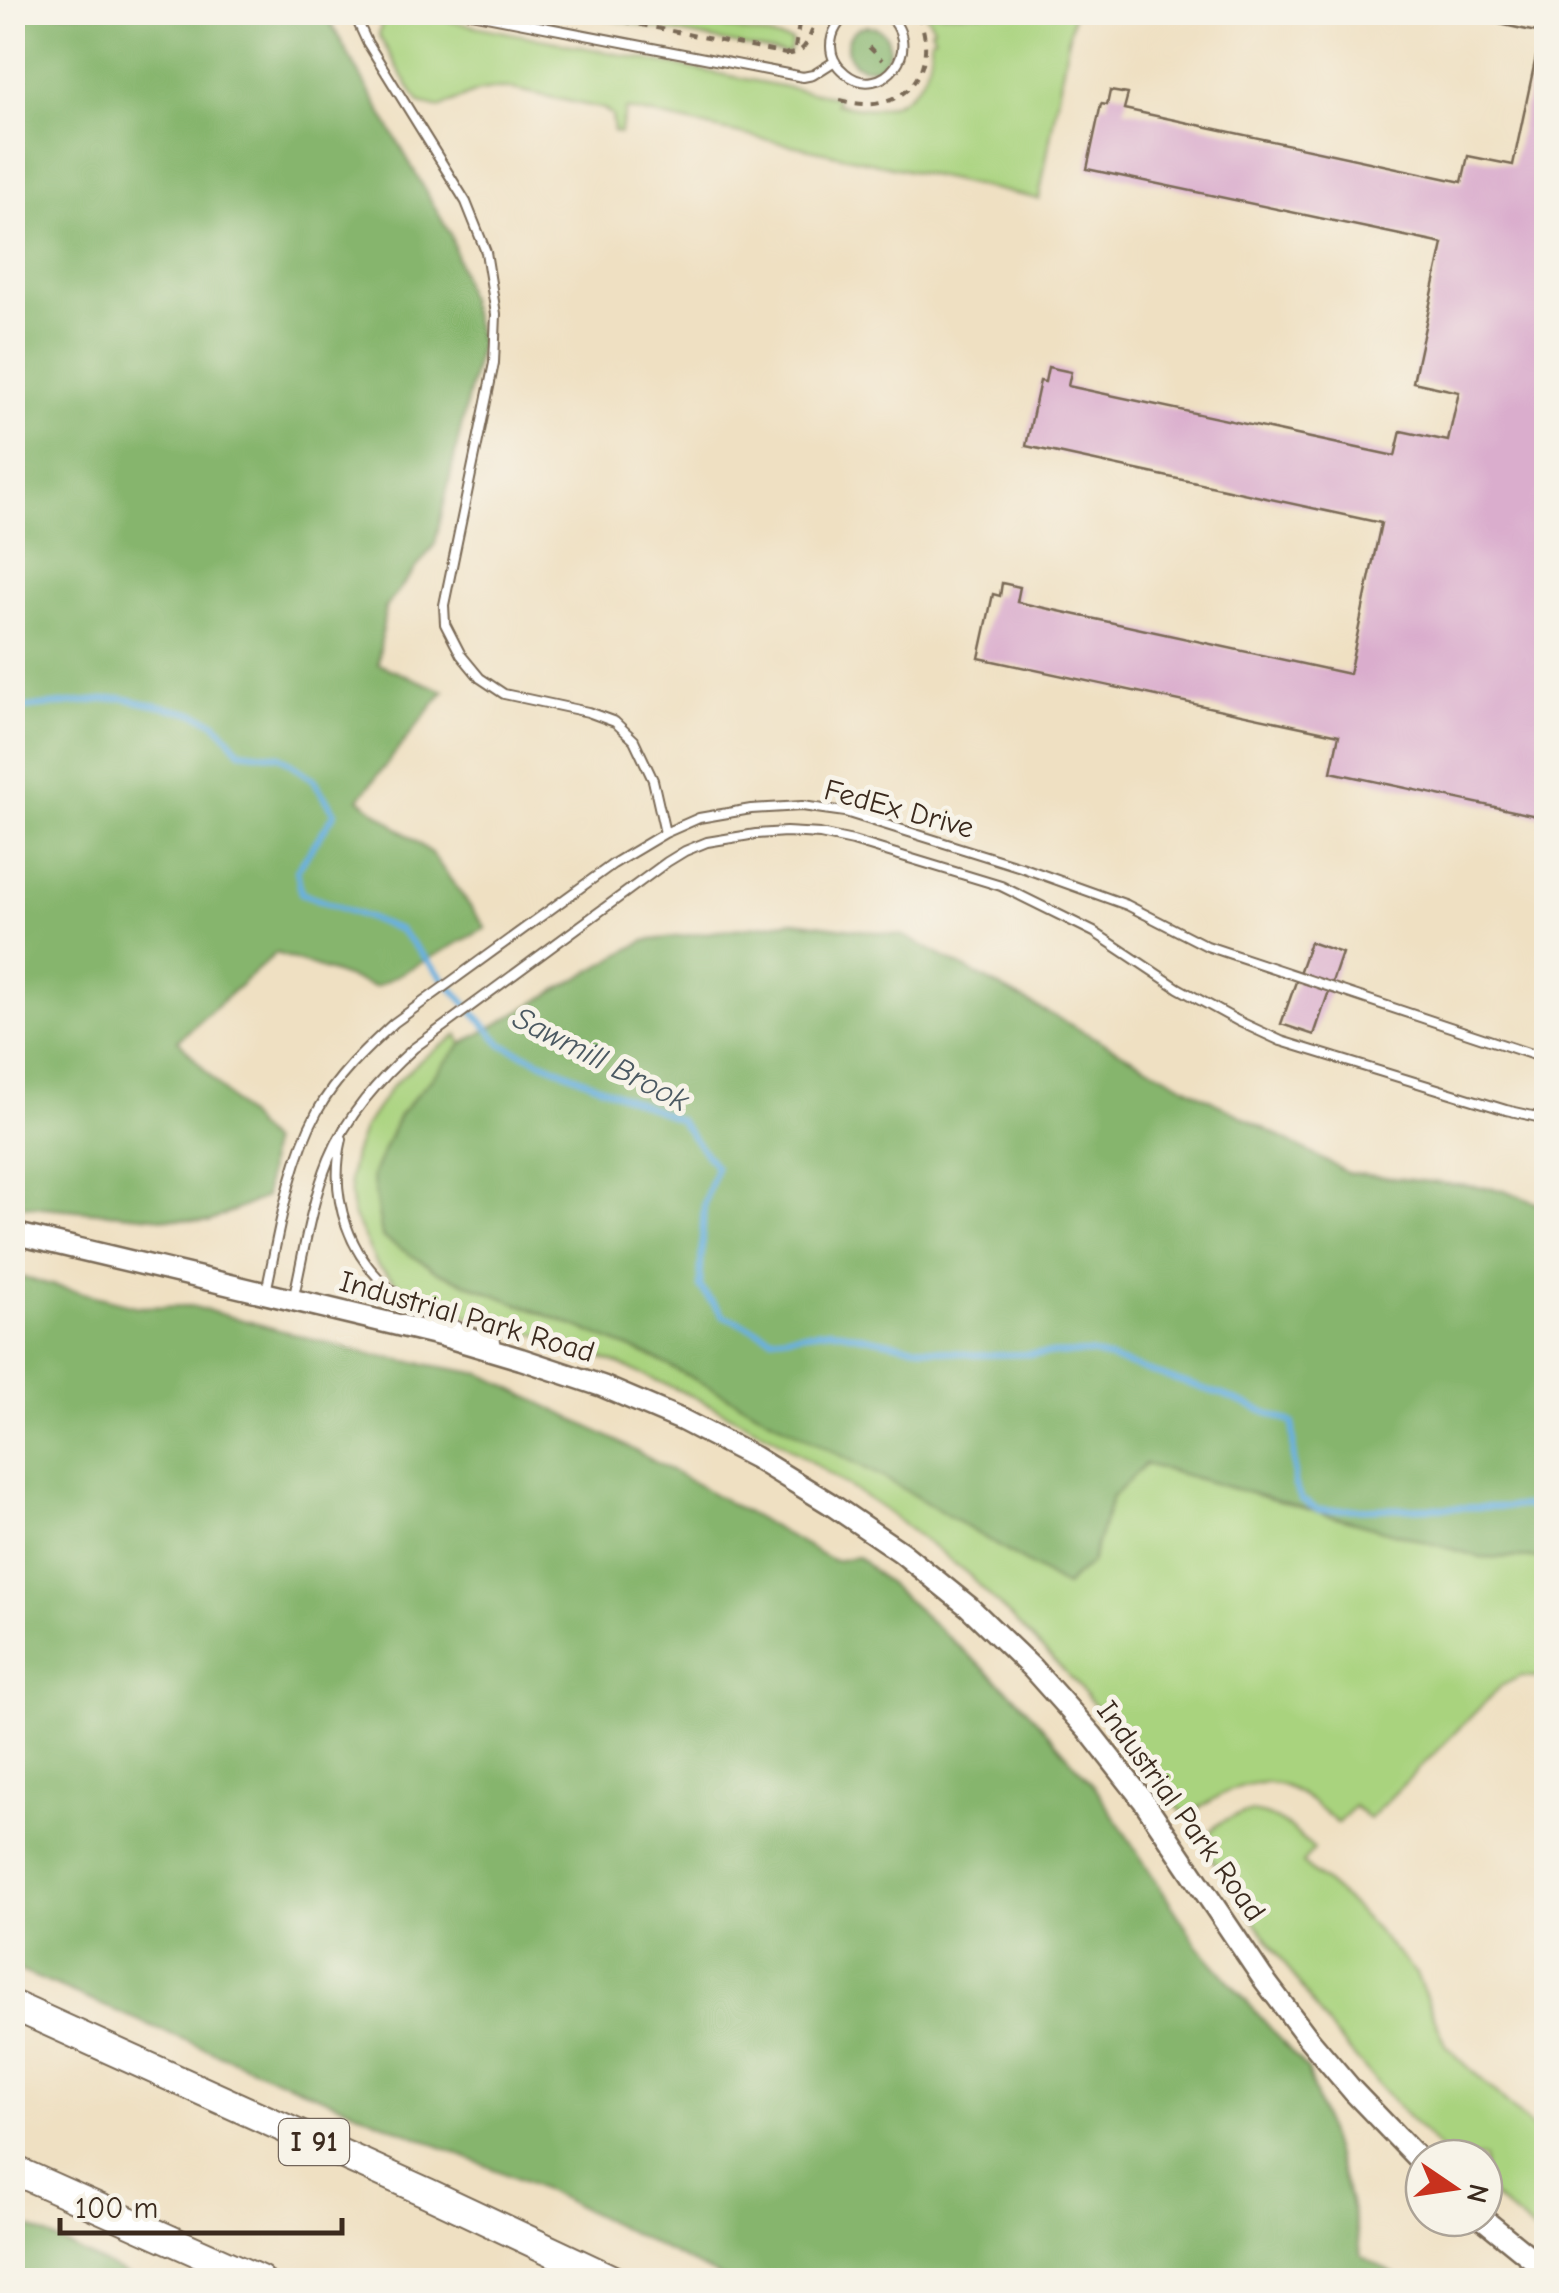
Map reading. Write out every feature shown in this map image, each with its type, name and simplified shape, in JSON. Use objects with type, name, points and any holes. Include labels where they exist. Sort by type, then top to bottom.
[{"type":"highway","name":"I 91","points":[[12,2006],[614,2280]]},
{"type":"highway","points":[[12,2169],[260,2280]]},
{"type":"street","name":"Industrial Park Road","points":[[12,1234],[521,1358],[682,1420],[754,1457],[829,1503],[901,1552],[969,1607],[1032,1668],[1143,1800],[1262,1977],[1308,2038],[1404,2144]]},
{"type":"street","points":[[1504,2236],[1546,2270]]},
{"type":"lane","points":[[357,12],[367,42],[466,202],[486,252],[496,314],[494,363],[444,605],[445,624],[461,655],[480,678],[504,694],[588,712],[614,722],[634,740],[653,780],[665,833]]},
{"type":"lane","points":[[466,12],[803,76],[814,75],[834,62]]},
{"type":"lane","points":[[850,12],[835,28],[831,50],[842,72],[864,82],[877,80],[892,70],[902,54],[900,30],[884,12]]},
{"type":"lane","name":"FedEx Drive","points":[[266,1294],[303,1144],[318,1110],[364,1051],[394,1023],[601,873],[665,833],[699,818],[751,808],[802,806],[845,812],[1021,867],[1127,905],[1207,946],[1546,1059]]},
{"type":"lane","name":"FedEx Drive","points":[[293,1301],[316,1194],[330,1157],[364,1099],[386,1073],[451,1020],[685,851],[707,842],[756,834],[820,834],[853,841],[1001,886],[1094,932],[1178,988],[1281,1041],[1546,1119]]},
{"type":"lane","points":[[346,1126],[338,1156],[340,1209],[354,1244],[376,1275],[398,1296],[424,1312],[602,1386]]},
{"type":"path","points":[[578,12],[786,54],[799,53],[806,46],[819,12]]},
{"type":"path","points":[[786,54],[795,48],[801,12]]},
{"type":"path","points":[[869,47],[892,70]]},
{"type":"green space","points":[[12,13],[325,13],[451,236],[480,343],[435,544],[385,608],[378,664],[444,691],[359,799],[431,853],[486,928],[375,987],[276,953],[178,1040],[270,1143],[265,1197],[209,1222],[20,1205],[13,1200]]},
{"type":"green space","points":[[390,13],[408,13],[837,97],[836,104],[867,109],[900,100],[918,85],[928,64],[931,39],[935,37],[925,13],[1073,13],[1039,199],[626,109],[620,133],[614,132],[612,116],[604,109],[513,89],[476,92],[440,108],[419,103],[379,36]]},
{"type":"green space","points":[[577,13],[650,13],[792,41],[786,54]]},
{"type":"green space","points":[[868,26],[883,32],[889,47],[883,62],[868,68],[853,62],[847,47],[853,32]]},
{"type":"green space","points":[[794,921],[904,936],[1348,1173],[1504,1190],[1546,1207],[1546,1558],[1481,1557],[1145,1464],[1112,1497],[1091,1562],[1065,1586],[890,1481],[650,1356],[438,1272],[382,1237],[372,1176],[399,1115],[462,1044],[644,941]]},
{"type":"green space","points":[[458,1035],[462,1044],[399,1115],[438,1272],[650,1356],[890,1481],[1065,1586],[1091,1562],[1111,1497],[1145,1464],[1481,1557],[1546,1558],[1546,1678],[1521,1676],[1501,1686],[1369,1819],[1354,1806],[1338,1824],[1312,1802],[1273,1783],[1243,1786],[1182,1812],[1076,1683],[968,1574],[882,1508],[773,1437],[692,1396],[538,1335],[436,1307],[398,1284],[377,1265],[353,1215],[349,1180],[354,1154],[364,1127],[392,1086],[422,1059]]},
{"type":"green space","points":[[12,1275],[139,1307],[191,1306],[372,1355],[482,1374],[621,1443],[834,1561],[858,1557],[1018,1699],[1095,1787],[1198,1946],[1307,2070],[1349,2198],[1362,2256],[1405,2280],[727,2280],[544,2190],[13,1968]]},
{"type":"green space","points":[[1252,1812],[1279,1821],[1314,1849],[1302,1863],[1353,1906],[1416,1974],[1447,2047],[1546,2140],[1546,2241],[1504,2206],[1504,2138],[1429,2138],[1333,2033],[1206,1851],[1214,1828]]},
{"type":"green space","points":[[13,2219],[137,2280],[13,2280]]},
{"type":"building","points":[[1498,12],[1546,12],[1546,818],[1331,772],[1339,735],[979,658],[993,594],[1000,596],[1002,583],[1020,587],[1017,602],[1349,674],[1381,523],[1026,446],[1040,381],[1045,382],[1048,367],[1071,372],[1068,386],[1395,456],[1401,431],[1448,441],[1459,392],[1413,382],[1443,244],[1087,169],[1101,104],[1107,105],[1110,91],[1128,94],[1124,109],[1462,182],[1468,156],[1513,165],[1541,33],[1495,23]]},
{"type":"building","points":[[1310,942],[1342,953],[1314,1035],[1281,1024]]},
{"type":"waterway","name":"Sawmill Brook","points":[[12,709],[121,698],[196,714],[216,723],[240,751],[280,756],[313,779],[335,813],[297,870],[301,893],[400,930],[503,1045],[679,1120],[716,1167],[704,1203],[700,1287],[723,1315],[772,1337],[831,1330],[975,1355],[1091,1353],[1223,1395],[1293,1423],[1294,1484],[1301,1499],[1318,1510],[1546,1506]]}]
